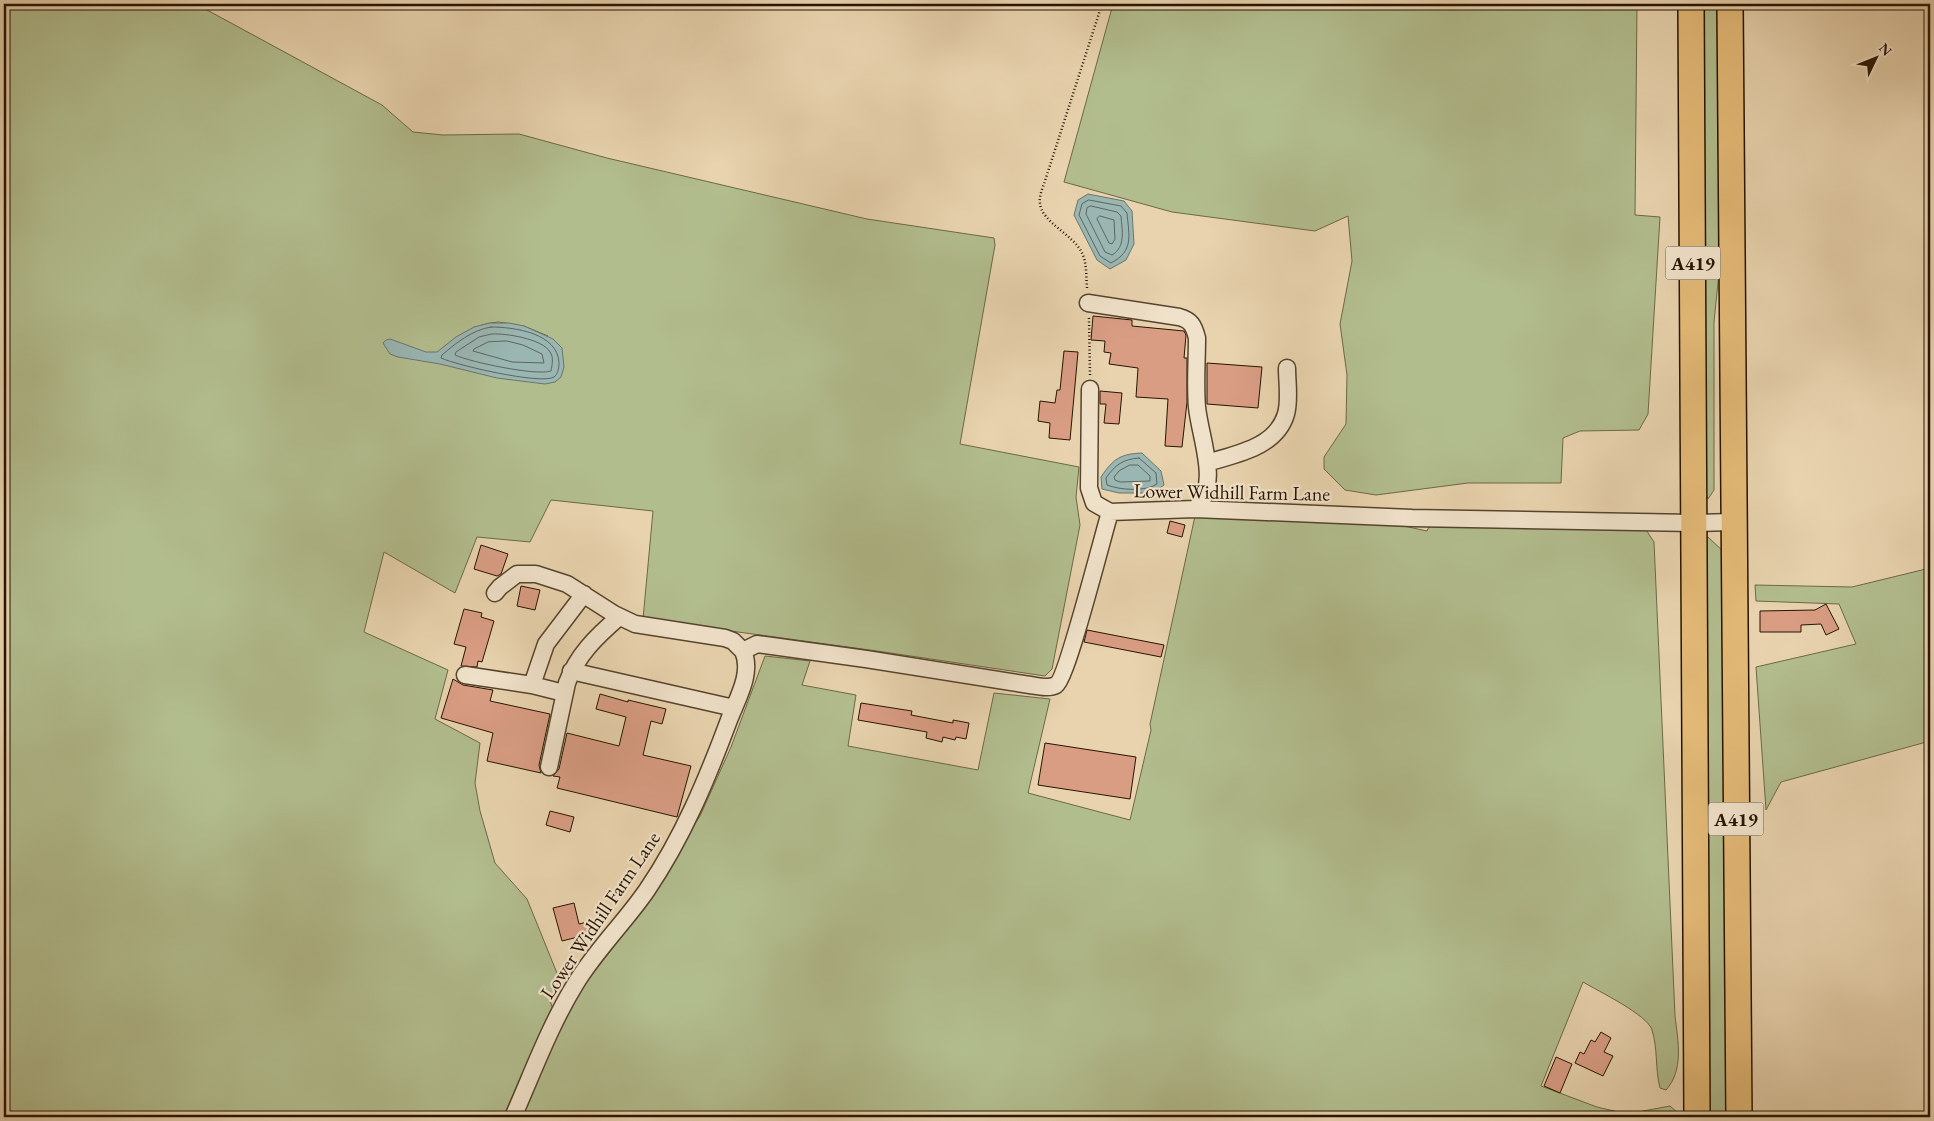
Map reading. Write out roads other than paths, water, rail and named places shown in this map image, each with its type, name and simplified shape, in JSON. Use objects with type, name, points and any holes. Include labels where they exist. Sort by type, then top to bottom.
[{"type":"highway","name":"A419","points":[[1691,4],[1697,1117]]},
{"type":"highway","name":"A419","points":[[1730,4],[1739,1117]]},
{"type":"lane","points":[[1088,303],[1179,316],[1185,318],[1195,328],[1197,338],[1197,406],[1207,463],[1206,494],[1202,502],[1195,509]]},
{"type":"lane","points":[[1207,463],[1256,447],[1275,434],[1286,414],[1288,399],[1287,368]]},
{"type":"lane","points":[[1090,389],[1089,488],[1094,503],[1110,512]]},
{"type":"lane","name":"Lower Widhill Farm Lane","points":[[513,1117],[560,1009],[588,964],[628,917],[665,863],[692,812],[712,766],[744,680],[746,665],[742,651],[757,644],[1030,685],[1049,687],[1056,685],[1061,680],[1072,647],[1110,512],[1195,509],[1412,518],[1734,522]]},
{"type":"lane","points":[[496,593],[512,576],[524,573],[552,578],[584,594],[619,617],[635,624],[725,638],[733,641],[742,651]]},
{"type":"lane","points":[[532,685],[546,644],[584,594]]},
{"type":"lane","points":[[549,767],[564,693],[571,671],[576,661],[588,647],[619,617]]},
{"type":"lane","points":[[571,671],[734,708]]},
{"type":"lane","points":[[465,675],[532,685],[564,693]]},
{"type":"water","points":[[1088,194],[1124,201],[1132,211],[1134,244],[1126,260],[1110,269],[1097,260],[1074,215],[1078,200]]},
{"type":"water","points":[[490,323],[509,323],[524,326],[553,339],[562,348],[564,367],[561,377],[555,382],[545,384],[497,378],[440,364],[398,357],[390,354],[383,343],[390,339],[426,352],[437,352],[456,337],[474,327]]},
{"type":"water","points":[[1142,453],[1161,471],[1164,485],[1153,493],[1119,493],[1102,489],[1101,477],[1113,462],[1123,456]]}]
